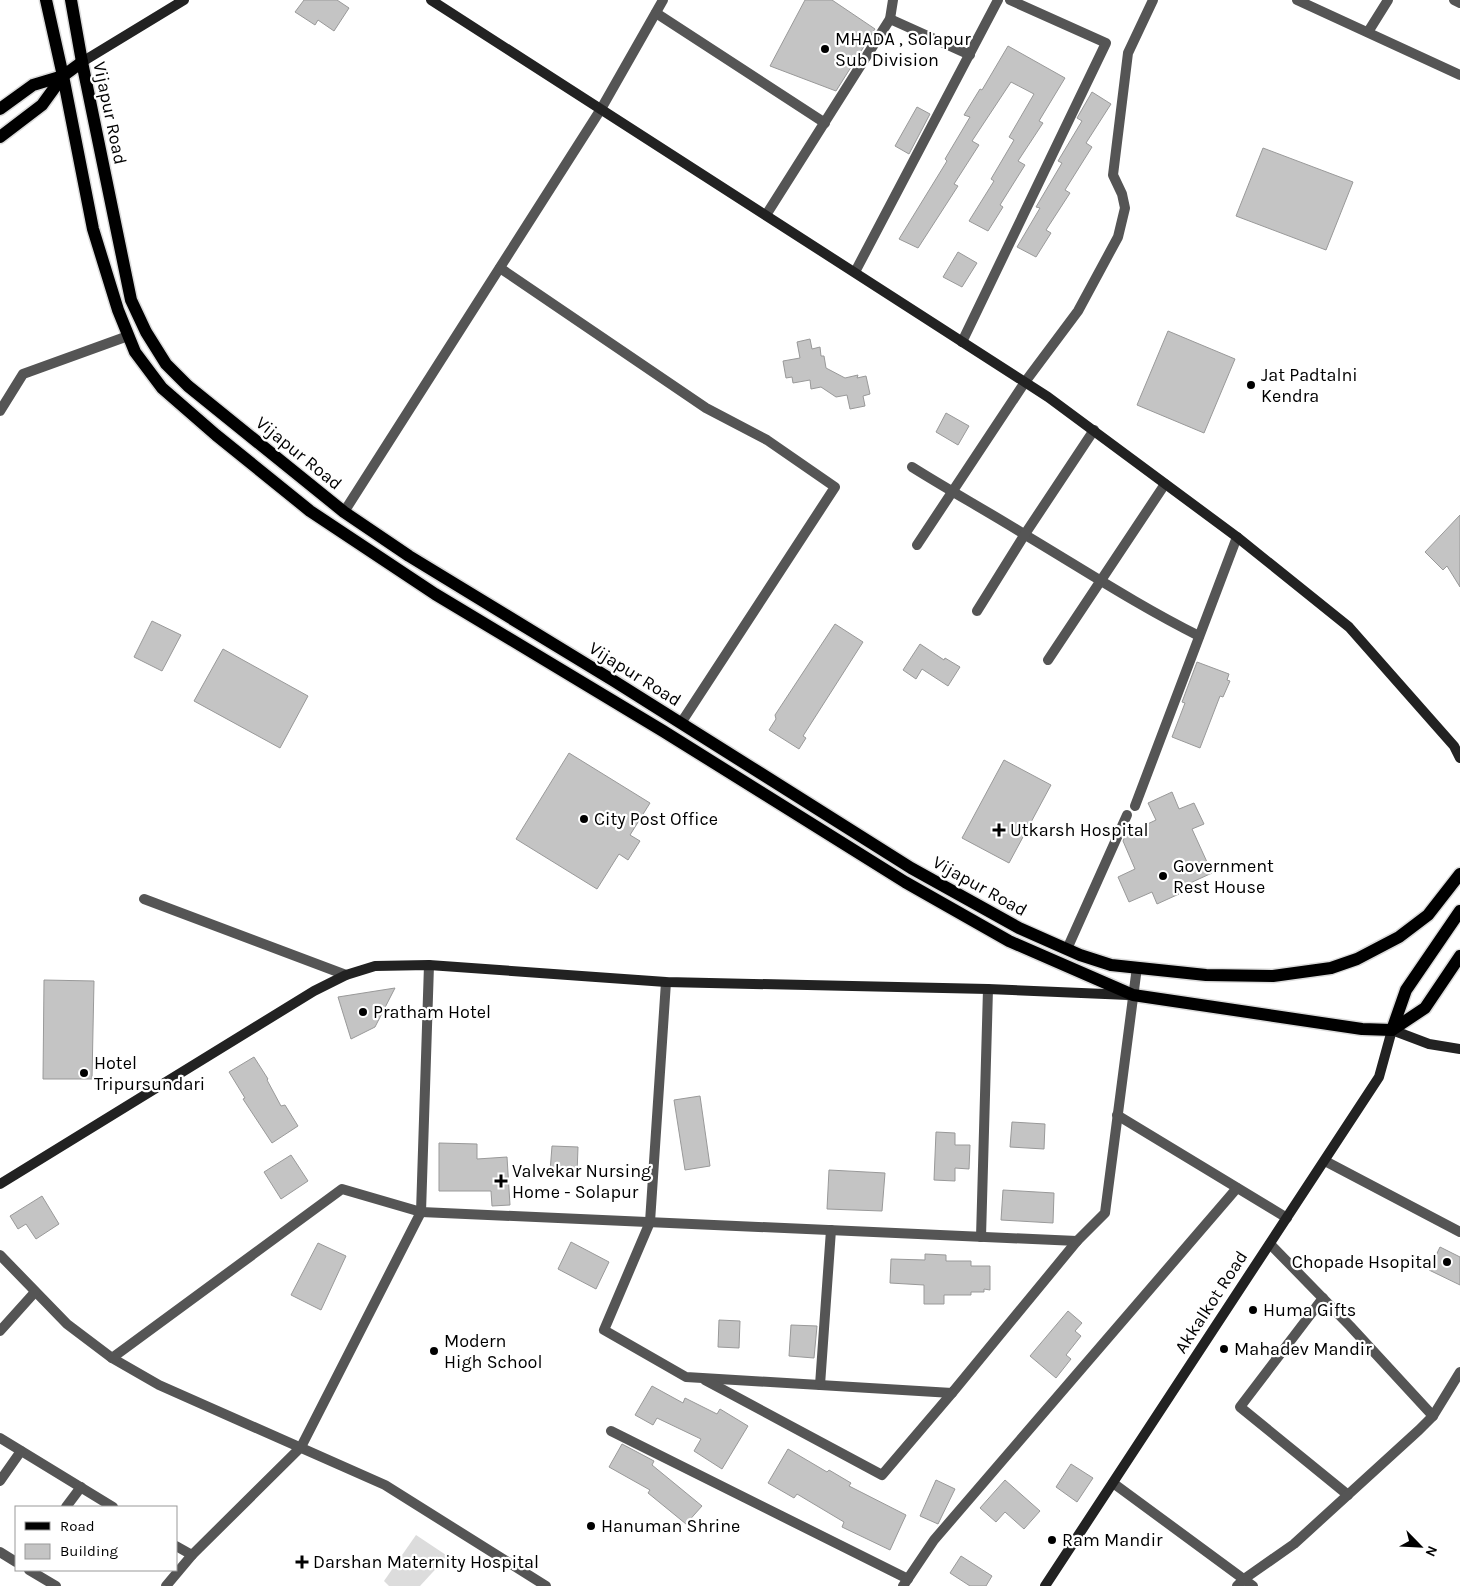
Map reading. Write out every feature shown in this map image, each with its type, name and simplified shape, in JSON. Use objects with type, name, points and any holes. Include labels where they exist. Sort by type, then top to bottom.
[{"type":"main road","name":"Vijapur Road","points":[[46,0],[93,229],[118,310],[135,352],[162,388],[216,435],[310,511],[435,594],[663,731],[905,882],[1008,941],[1132,995],[1362,1029],[1392,1030]]},
{"type":"main road","name":"Vijapur Road","points":[[71,0],[131,300],[146,332],[166,364],[188,386],[344,512],[434,572],[681,723],[911,868],[1019,928],[1067,949],[1111,965],[1206,975],[1273,976],[1331,968],[1357,958],[1399,936],[1428,915],[1460,874]]},
{"type":"main road","points":[[0,137],[42,105],[63,76],[82,62],[184,0]]},
{"type":"main road","points":[[431,0],[1025,382],[1094,430],[1236,537],[1349,627],[1454,746],[1460,758]]},
{"type":"main road","points":[[0,109],[33,85],[63,76]]},
{"type":"main road","points":[[1392,1030],[1406,990],[1460,911]]},
{"type":"main road","points":[[1392,1030],[1426,1008],[1460,956]]},
{"type":"main road","points":[[0,1184],[314,991],[346,975],[375,966],[429,965],[666,982],[988,989],[1132,995]]},
{"type":"main road","points":[[1392,1030],[1428,1044],[1460,1049]]},
{"type":"main road","name":"Akkalkot Road","points":[[1045,1586],[1379,1077],[1392,1030]]},
{"type":"street","points":[[344,512],[601,109],[663,0]]},
{"type":"street","points":[[766,215],[890,19],[893,0]]},
{"type":"street","points":[[855,272],[998,0]]},
{"type":"street","points":[[962,342],[1106,42],[1010,0]]},
{"type":"street","points":[[917,545],[1025,382],[1078,311],[1118,237],[1125,208],[1122,194],[1113,175],[1128,53],[1153,0]]},
{"type":"street","points":[[1297,0],[1460,75]]},
{"type":"street","points":[[1368,32],[1388,0]]},
{"type":"street","points":[[1454,0],[1460,3]]},
{"type":"street","points":[[656,13],[824,123]]},
{"type":"street","points":[[890,19],[970,55]]},
{"type":"street","points":[[500,268],[706,408],[767,440],[836,487],[681,723]]},
{"type":"street","points":[[0,411],[24,374],[128,336]]},
{"type":"street","points":[[977,611],[1094,430]]},
{"type":"street","points":[[912,466],[952,493],[1025,534],[1159,616],[1199,636]]},
{"type":"street","points":[[1048,660],[1165,484]]},
{"type":"street","points":[[1135,806],[1236,537]]},
{"type":"street","points":[[1067,949],[1127,815]]},
{"type":"street","points":[[144,898],[346,975]]},
{"type":"street","points":[[166,1586],[192,1555],[301,1447],[421,1212],[429,965]]},
{"type":"street","points":[[702,1378],[882,1475],[1077,1241],[1105,1213],[1137,967]]},
{"type":"street","points":[[666,982],[650,1222],[604,1330],[686,1377],[952,1393]]},
{"type":"street","points":[[982,1237],[988,989]]},
{"type":"street","points":[[1117,1116],[1287,1218]]},
{"type":"street","points":[[1325,1160],[1460,1232]]},
{"type":"street","points":[[611,1431],[906,1583],[934,1540],[1237,1188]]},
{"type":"street","points":[[112,1358],[342,1189],[421,1212],[1077,1241]]},
{"type":"street","points":[[820,1385],[831,1230]]},
{"type":"street","points":[[1270,1244],[1433,1416]]},
{"type":"street","points":[[0,1255],[68,1324],[112,1358],[159,1385],[385,1485],[546,1586]]},
{"type":"street","points":[[0,1330],[35,1292]]},
{"type":"street","points":[[1323,1298],[1240,1407],[1348,1495]]},
{"type":"street","points":[[1240,1582],[1294,1544],[1433,1416],[1460,1372]]},
{"type":"street","points":[[0,1438],[111,1506]]},
{"type":"street","points":[[0,1481],[21,1451]]},
{"type":"street","points":[[1113,1483],[1240,1582],[1253,1586]]},
{"type":"street","points":[[67,1506],[81,1487]]},
{"type":"street","points":[[178,1547],[192,1555]]},
{"type":"street","points":[[0,1552],[15,1561]]},
{"type":"street","points":[[31,1571],[56,1586]]},
{"type":"shaded area","points":[[416,1535],[446,1555],[443,1561],[420,1586],[389,1586],[384,1581]]},
{"type":"building","points":[[304,0],[337,0],[349,8],[334,31],[318,20],[315,25],[295,12]]},
{"type":"building","name":"MHADA , Solapur Sub Division","points":[[805,0],[832,0],[875,29],[836,91],[770,66]]},
{"type":"building","points":[[1008,46],[1065,78],[1039,121],[1043,123],[1018,161],[1025,165],[1000,205],[1003,207],[988,231],[969,221],[994,181],[991,179],[1014,140],[1009,137],[1034,94],[1011,82],[972,141],[979,145],[954,184],[958,186],[918,248],[899,239],[947,161],[945,159],[970,117],[964,115],[980,89],[982,90]]},
{"type":"building","points":[[1092,92],[1111,104],[1086,143],[1092,147],[1065,190],[1070,193],[1046,230],[1051,233],[1036,257],[1017,247],[1040,208],[1036,207],[1062,163],[1058,161],[1082,121],[1077,118]]},
{"type":"building","points":[[917,107],[930,114],[909,154],[895,146]]},
{"type":"building","points":[[1263,148],[1353,182],[1326,250],[1236,216]]},
{"type":"building","points":[[958,252],[977,263],[962,287],[943,277]]},
{"type":"building","points":[[1168,331],[1235,359],[1204,433],[1137,405]]},
{"type":"building","points":[[810,339],[812,349],[820,347],[821,356],[824,356],[826,368],[845,378],[858,375],[857,378],[866,376],[870,394],[863,396],[865,406],[850,409],[847,395],[836,397],[821,387],[811,389],[810,380],[793,383],[792,377],[786,378],[783,361],[800,358],[797,342]]},
{"type":"building","points":[[946,413],[969,426],[958,445],[936,432]]},
{"type":"building","points":[[1460,515],[1460,587],[1447,566],[1443,570],[1425,552]]},
{"type":"building","points":[[152,621],[181,635],[162,671],[134,657]]},
{"type":"building","points":[[835,624],[863,642],[803,736],[806,738],[799,749],[769,730],[776,719],[775,715]]},
{"type":"building","points":[[920,644],[944,660],[945,658],[960,667],[948,686],[922,669],[916,679],[903,670]]},
{"type":"building","points":[[223,649],[308,696],[280,748],[194,701]]},
{"type":"building","points":[[1197,662],[1229,674],[1227,680],[1230,681],[1223,697],[1220,696],[1200,748],[1172,737],[1185,703],[1182,702]]},
{"type":"building","name":"City Post Office","points":[[569,753],[650,803],[630,835],[640,841],[628,860],[619,854],[597,889],[516,839]]},
{"type":"building","points":[[1004,760],[1051,785],[1009,863],[962,838]]},
{"type":"building","points":[[1172,792],[1179,809],[1194,803],[1204,824],[1192,829],[1212,873],[1177,889],[1179,894],[1157,904],[1152,892],[1129,902],[1118,877],[1135,869],[1123,841],[1126,834],[1156,820],[1148,803]]},
{"type":"building","points":[[44,980],[94,981],[92,1079],[43,1079]]},
{"type":"building","name":"Pratham Hotel","points":[[395,988],[375,1027],[351,1039],[338,997]]},
{"type":"building","points":[[254,1057],[268,1079],[281,1106],[285,1105],[298,1126],[272,1143],[243,1099],[245,1098],[229,1072]]},
{"type":"building","points":[[700,1096],[710,1166],[685,1170],[674,1100]]},
{"type":"building","points":[[1012,1122],[1045,1124],[1044,1149],[1010,1147]]},
{"type":"building","points":[[936,1132],[955,1133],[955,1145],[970,1145],[969,1169],[955,1168],[955,1181],[934,1180]]},
{"type":"building","points":[[439,1143],[477,1144],[477,1159],[507,1157],[510,1205],[492,1206],[491,1191],[439,1191]]},
{"type":"building","points":[[552,1146],[578,1147],[577,1174],[550,1172]]},
{"type":"building","points":[[291,1155],[308,1181],[281,1199],[264,1172]]},
{"type":"building","points":[[829,1170],[885,1173],[882,1211],[827,1209]]},
{"type":"building","points":[[1003,1190],[1054,1193],[1053,1223],[1001,1220]]},
{"type":"building","points":[[42,1196],[59,1224],[36,1239],[26,1224],[18,1229],[10,1216]]},
{"type":"building","points":[[571,1242],[609,1262],[596,1289],[558,1269]]},
{"type":"building","points":[[318,1243],[346,1256],[321,1310],[291,1295]]},
{"type":"building","name":"Chopade Hsopital","points":[[1440,1247],[1460,1257],[1460,1285],[1429,1270]]},
{"type":"building","points":[[925,1254],[946,1255],[946,1261],[971,1261],[971,1266],[990,1266],[990,1290],[984,1289],[984,1292],[971,1292],[971,1295],[944,1295],[944,1304],[924,1304],[924,1285],[890,1283],[891,1259],[925,1260]]},
{"type":"building","points":[[1068,1311],[1082,1323],[1075,1331],[1081,1336],[1066,1355],[1071,1359],[1056,1378],[1030,1356]]},
{"type":"building","points":[[719,1320],[740,1321],[739,1348],[718,1347]]},
{"type":"building","points":[[791,1325],[817,1326],[814,1358],[789,1356]]},
{"type":"building","points":[[652,1386],[683,1403],[685,1398],[717,1414],[720,1409],[748,1426],[722,1469],[694,1451],[701,1439],[657,1418],[653,1425],[635,1415]]},
{"type":"building","points":[[622,1444],[654,1461],[652,1465],[702,1506],[686,1524],[648,1493],[650,1490],[609,1467]]},
{"type":"building","points":[[788,1449],[827,1472],[829,1470],[851,1483],[849,1486],[906,1515],[890,1550],[842,1527],[844,1522],[797,1494],[794,1498],[768,1483]]},
{"type":"building","points":[[1071,1464],[1093,1478],[1077,1502],[1056,1487]]},
{"type":"building","points":[[936,1480],[955,1489],[938,1524],[920,1516]]},
{"type":"building","points":[[1005,1480],[1040,1511],[1024,1529],[1005,1512],[996,1522],[980,1508]]},
{"type":"building","points":[[961,1556],[992,1576],[986,1586],[970,1586],[950,1573]]},
{"type":"place","name":"MHADA , Solapur Sub Division","points":[[825,49]]},
{"type":"place","name":"Jat Padtalni Kendra","points":[[1251,385]]},
{"type":"place","name":"City Post Office","points":[[584,819]]},
{"type":"place","name":"Utkarsh Hospital","points":[[999,830]]},
{"type":"place","name":"Government Rest House","points":[[1163,876]]},
{"type":"place","name":"Pratham Hotel","points":[[363,1012]]},
{"type":"place","name":"Hotel Tripursundari","points":[[84,1073]]},
{"type":"place","name":"Valvekar Nursing Home - Solapur","points":[[501,1181]]},
{"type":"place","name":"Chopade Hsopital","points":[[1447,1262]]},
{"type":"place","name":"Huma Gifts","points":[[1253,1310]]},
{"type":"place","name":"Mahadev Mandir","points":[[1224,1349]]},
{"type":"place","name":"Modern High School","points":[[434,1351]]},
{"type":"place","name":"Hanuman Shrine","points":[[591,1526]]},
{"type":"place","name":"Ram Mandir","points":[[1052,1540]]},
{"type":"place","name":"Darshan Maternity Hospital","points":[[302,1562]]}]
